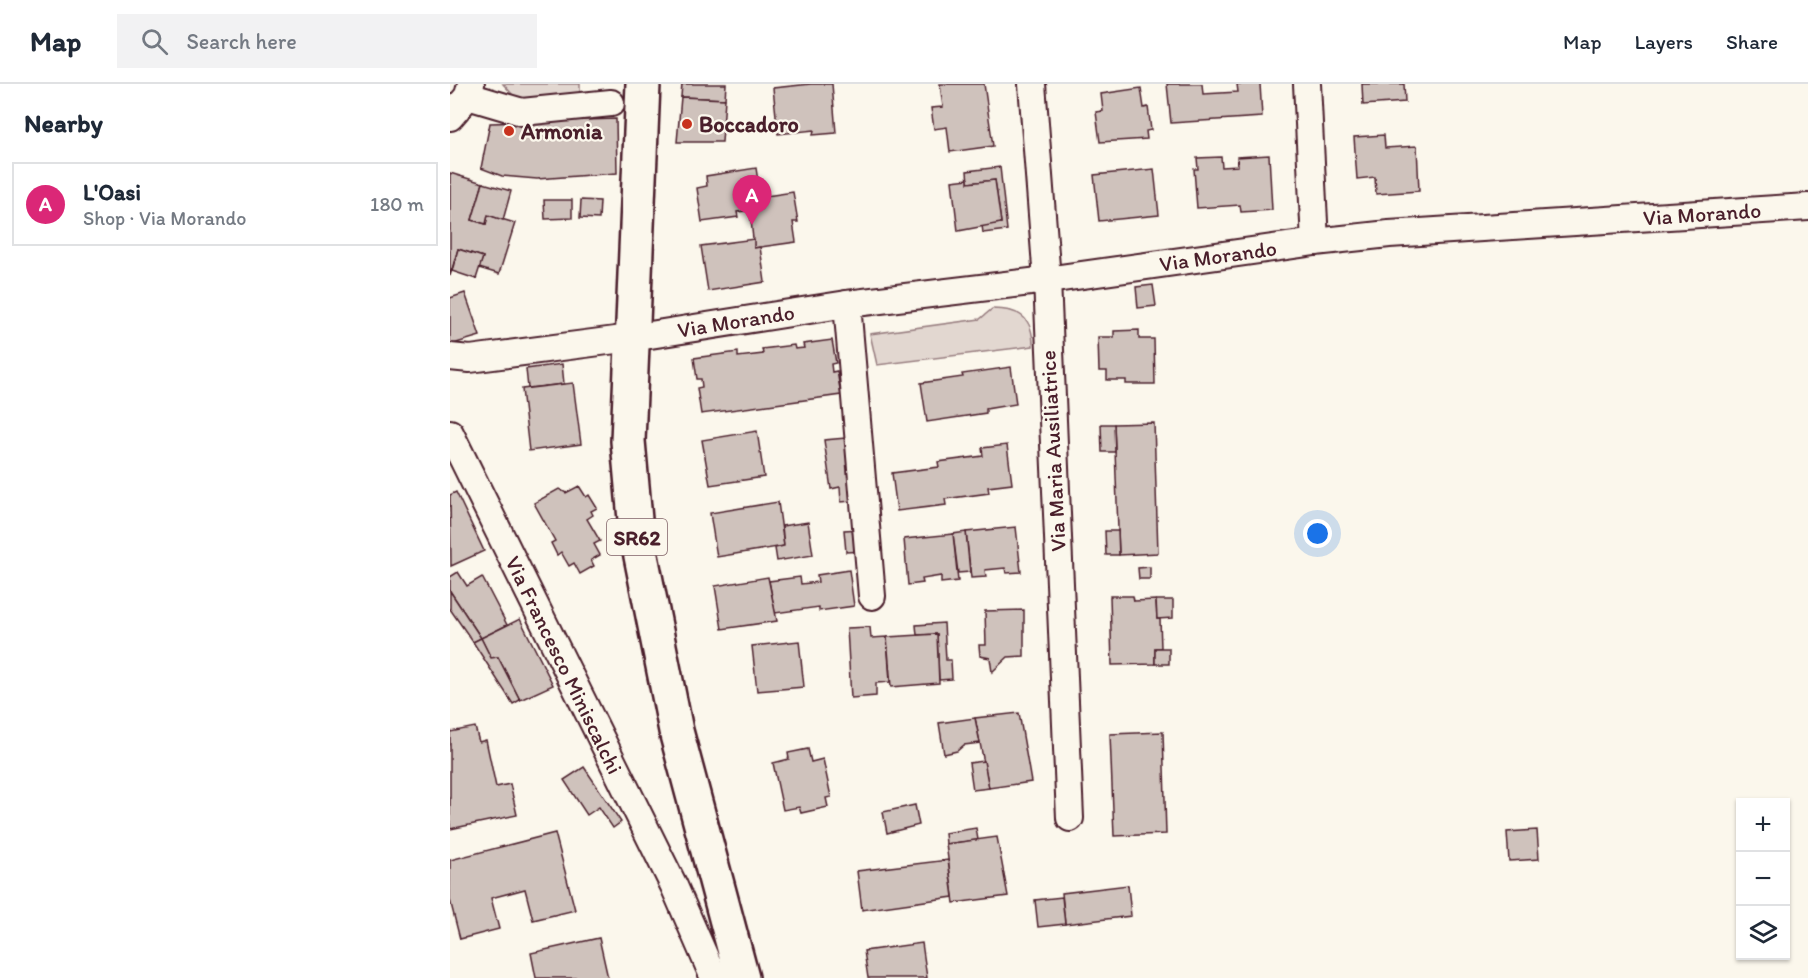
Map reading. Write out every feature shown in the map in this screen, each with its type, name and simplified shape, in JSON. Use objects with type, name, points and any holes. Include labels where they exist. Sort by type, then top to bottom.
[{"type":"main road","name":"SR62","points":[[643,84],[628,441],[636,531],[676,731],[742,978]]},
{"type":"street","name":"Via Maria Ausiliatrice","points":[[1032,84],[1047,280],[1070,818]]},
{"type":"street","points":[[1307,84],[1315,242]]},
{"type":"street","points":[[450,117],[470,90],[522,112],[610,103]]},
{"type":"street","name":"Via Morando","points":[[450,357],[470,359],[631,338],[847,304],[1047,280],[1315,242],[1389,234],[1808,207]]},
{"type":"street","points":[[847,304],[872,596]]},
{"type":"street","name":"Via Francesco Miniscalchi","points":[[450,433],[679,897],[714,978]]},
{"type":"street","points":[[679,897],[702,904],[721,900]]},
{"type":"shaded area","points":[[503,84],[580,84],[580,99],[522,105]]},
{"type":"shaded area","points":[[992,309],[1001,309],[1022,316],[1030,328],[1033,346],[877,365],[870,334],[980,319]]},
{"type":"building","points":[[682,84],[726,84],[725,99],[681,97]]},
{"type":"building","points":[[832,84],[836,133],[813,135],[814,130],[778,134],[773,88]]},
{"type":"building","points":[[940,84],[984,84],[993,146],[950,152],[947,127],[934,129],[931,108],[943,107]]},
{"type":"building","points":[[1167,84],[1202,84],[1203,94],[1238,92],[1237,84],[1260,84],[1262,117],[1171,123]]},
{"type":"building","points":[[1362,84],[1404,84],[1405,102],[1363,105]]},
{"type":"building","points":[[1141,88],[1144,108],[1148,107],[1151,130],[1146,131],[1147,139],[1100,142],[1096,112],[1103,111],[1101,94]]},
{"type":"building","points":[[681,97],[725,99],[722,142],[677,142]]},
{"type":"building","points":[[616,119],[617,173],[537,179],[502,176],[481,168],[490,123]]},
{"type":"building","points":[[1384,135],[1385,148],[1417,146],[1419,191],[1376,194],[1375,177],[1357,179],[1354,137]]},
{"type":"building","points":[[1269,155],[1272,210],[1241,212],[1240,205],[1197,208],[1194,169],[1198,169],[1197,158],[1221,157],[1222,167],[1238,166],[1237,157]]},
{"type":"building","points":[[1000,167],[1007,230],[983,233],[982,225],[1001,223],[995,180],[968,183],[967,171]]},
{"type":"building","points":[[756,168],[762,209],[737,212],[738,217],[702,222],[697,188],[707,186],[706,176]]},
{"type":"building","points":[[1154,169],[1159,215],[1099,221],[1094,175]]},
{"type":"building","points":[[450,173],[483,183],[472,220],[486,224],[488,215],[515,223],[499,274],[479,268],[483,257],[458,249],[450,276]]},
{"type":"building","points":[[968,179],[968,183],[995,180],[1001,223],[958,231],[952,181]]},
{"type":"building","points":[[483,183],[511,191],[503,220],[488,215],[486,224],[472,220]]},
{"type":"building","points":[[793,192],[798,222],[793,222],[796,242],[754,248],[750,211],[762,209],[760,197]]},
{"type":"building","points":[[544,200],[572,200],[572,218],[545,219]]},
{"type":"building","points":[[581,200],[600,201],[599,219],[580,218]]},
{"type":"building","points":[[754,239],[754,248],[760,247],[765,282],[708,291],[701,246]]},
{"type":"building","points":[[458,249],[483,257],[476,279],[452,271]]},
{"type":"building","points":[[1153,285],[1156,306],[1138,308],[1136,287]]},
{"type":"building","points":[[465,293],[480,336],[453,344],[450,342],[450,298]]},
{"type":"building","points":[[1139,330],[1139,339],[1154,339],[1155,384],[1126,384],[1126,380],[1107,380],[1107,371],[1099,371],[1098,337],[1114,337],[1114,331]]},
{"type":"building","points":[[832,340],[836,363],[831,364],[832,372],[837,371],[841,395],[701,414],[697,388],[702,387],[701,379],[697,379],[694,358],[738,352],[738,357],[763,354],[762,349],[794,345],[795,349],[804,348],[803,344]]},
{"type":"building","points":[[562,364],[564,384],[528,388],[526,369]]},
{"type":"building","points":[[1011,367],[1016,404],[986,409],[986,413],[927,422],[921,383]]},
{"type":"building","points":[[573,383],[581,444],[529,451],[522,389]]},
{"type":"building","points":[[1154,423],[1158,553],[1119,555],[1114,424]]},
{"type":"building","points":[[1101,424],[1114,424],[1115,452],[1102,452]]},
{"type":"building","points":[[757,431],[764,477],[710,485],[702,440]]},
{"type":"building","points":[[857,437],[863,500],[841,502],[840,487],[831,489],[824,440]]},
{"type":"building","points":[[1007,445],[1012,484],[988,487],[989,493],[945,499],[946,505],[897,511],[892,473],[939,467],[938,462],[983,456],[982,448]]},
{"type":"building","points":[[579,486],[586,497],[589,495],[597,508],[591,511],[593,515],[587,519],[600,541],[594,544],[600,555],[591,560],[594,566],[580,574],[574,563],[569,566],[561,552],[557,555],[551,543],[555,541],[534,503],[559,489],[566,493]]},
{"type":"building","points":[[456,492],[484,551],[451,566],[450,495]]},
{"type":"building","points":[[778,502],[784,546],[717,557],[710,513]]},
{"type":"building","points":[[808,522],[813,555],[777,561],[775,548],[784,546],[782,526]]},
{"type":"building","points":[[1016,527],[1021,572],[1006,573],[1005,568],[985,570],[986,577],[971,578],[966,532]]},
{"type":"building","points":[[861,529],[863,551],[846,552],[844,530]]},
{"type":"building","points":[[1105,531],[1118,531],[1119,555],[1106,555]]},
{"type":"building","points":[[966,532],[970,572],[958,573],[953,534]]},
{"type":"building","points":[[953,534],[958,581],[941,583],[941,576],[922,579],[923,583],[908,585],[904,539]]},
{"type":"building","points":[[1150,567],[1150,579],[1139,579],[1138,568]]},
{"type":"building","points":[[849,570],[854,606],[819,611],[819,607],[775,613],[769,581],[800,577],[801,584],[818,582],[817,575]]},
{"type":"building","points":[[458,572],[467,586],[482,577],[507,625],[481,638],[450,591],[450,577]]},
{"type":"building","points":[[768,577],[777,621],[722,629],[715,586]]},
{"type":"building","points":[[450,591],[481,638],[473,642],[450,609]]},
{"type":"building","points":[[1110,596],[1133,596],[1134,601],[1156,600],[1157,619],[1160,619],[1161,648],[1155,648],[1155,664],[1112,665]]},
{"type":"building","points":[[1156,600],[1173,600],[1173,618],[1157,619]]},
{"type":"building","points":[[1024,610],[1024,656],[1008,657],[992,672],[990,658],[980,656],[979,645],[986,645],[985,611]]},
{"type":"building","points":[[520,619],[553,685],[520,700],[498,657],[491,658],[481,638]]},
{"type":"building","points":[[944,623],[946,660],[951,660],[952,679],[939,680],[937,634],[917,635],[916,625]]},
{"type":"building","points":[[870,627],[871,638],[887,637],[890,682],[876,683],[876,696],[851,698],[847,628]]},
{"type":"building","points":[[937,634],[939,683],[891,687],[887,637]]},
{"type":"building","points":[[481,638],[491,658],[498,657],[520,700],[513,704],[473,642]]},
{"type":"building","points":[[799,641],[804,687],[757,691],[752,646]]},
{"type":"building","points":[[1155,648],[1169,648],[1169,664],[1155,664]]},
{"type":"building","points":[[1019,713],[1031,782],[989,788],[975,718]]},
{"type":"building","points":[[975,718],[980,743],[964,745],[957,751],[944,754],[939,723]]},
{"type":"building","points":[[475,727],[479,742],[486,740],[496,787],[510,784],[517,815],[450,829],[450,732]]},
{"type":"building","points":[[1163,732],[1166,834],[1114,836],[1110,734]]},
{"type":"building","points":[[808,749],[811,762],[823,759],[831,797],[826,798],[828,807],[801,813],[799,807],[783,810],[773,763],[789,759],[788,753]]},
{"type":"building","points":[[984,761],[989,788],[973,790],[969,763]]},
{"type":"building","points":[[584,767],[621,822],[613,828],[599,807],[587,815],[564,780]]},
{"type":"building","points":[[915,805],[919,825],[887,833],[883,812]]},
{"type":"building","points":[[976,828],[978,840],[946,844],[945,833]]},
{"type":"building","points":[[1537,830],[1539,859],[1509,861],[1507,832]]},
{"type":"building","points":[[555,833],[575,910],[533,920],[525,889],[491,898],[499,929],[460,939],[450,900],[450,860]]},
{"type":"building","points":[[997,837],[1008,896],[954,903],[946,844]]},
{"type":"building","points":[[948,860],[953,897],[862,910],[857,871]]},
{"type":"building","points":[[1128,885],[1131,916],[1065,924],[1062,893]]},
{"type":"building","points":[[1062,897],[1065,924],[1038,927],[1035,900]]},
{"type":"building","points":[[599,938],[608,978],[536,978],[531,953]]},
{"type":"building","points":[[922,943],[927,978],[868,978],[864,951]]},
{"type":"place","name":"Boccadoro","points":[[687,124]]},
{"type":"place","name":"Armonia","points":[[509,131]]},
{"type":"place","name":"L'Oasi","points":[[752,225]]}]
